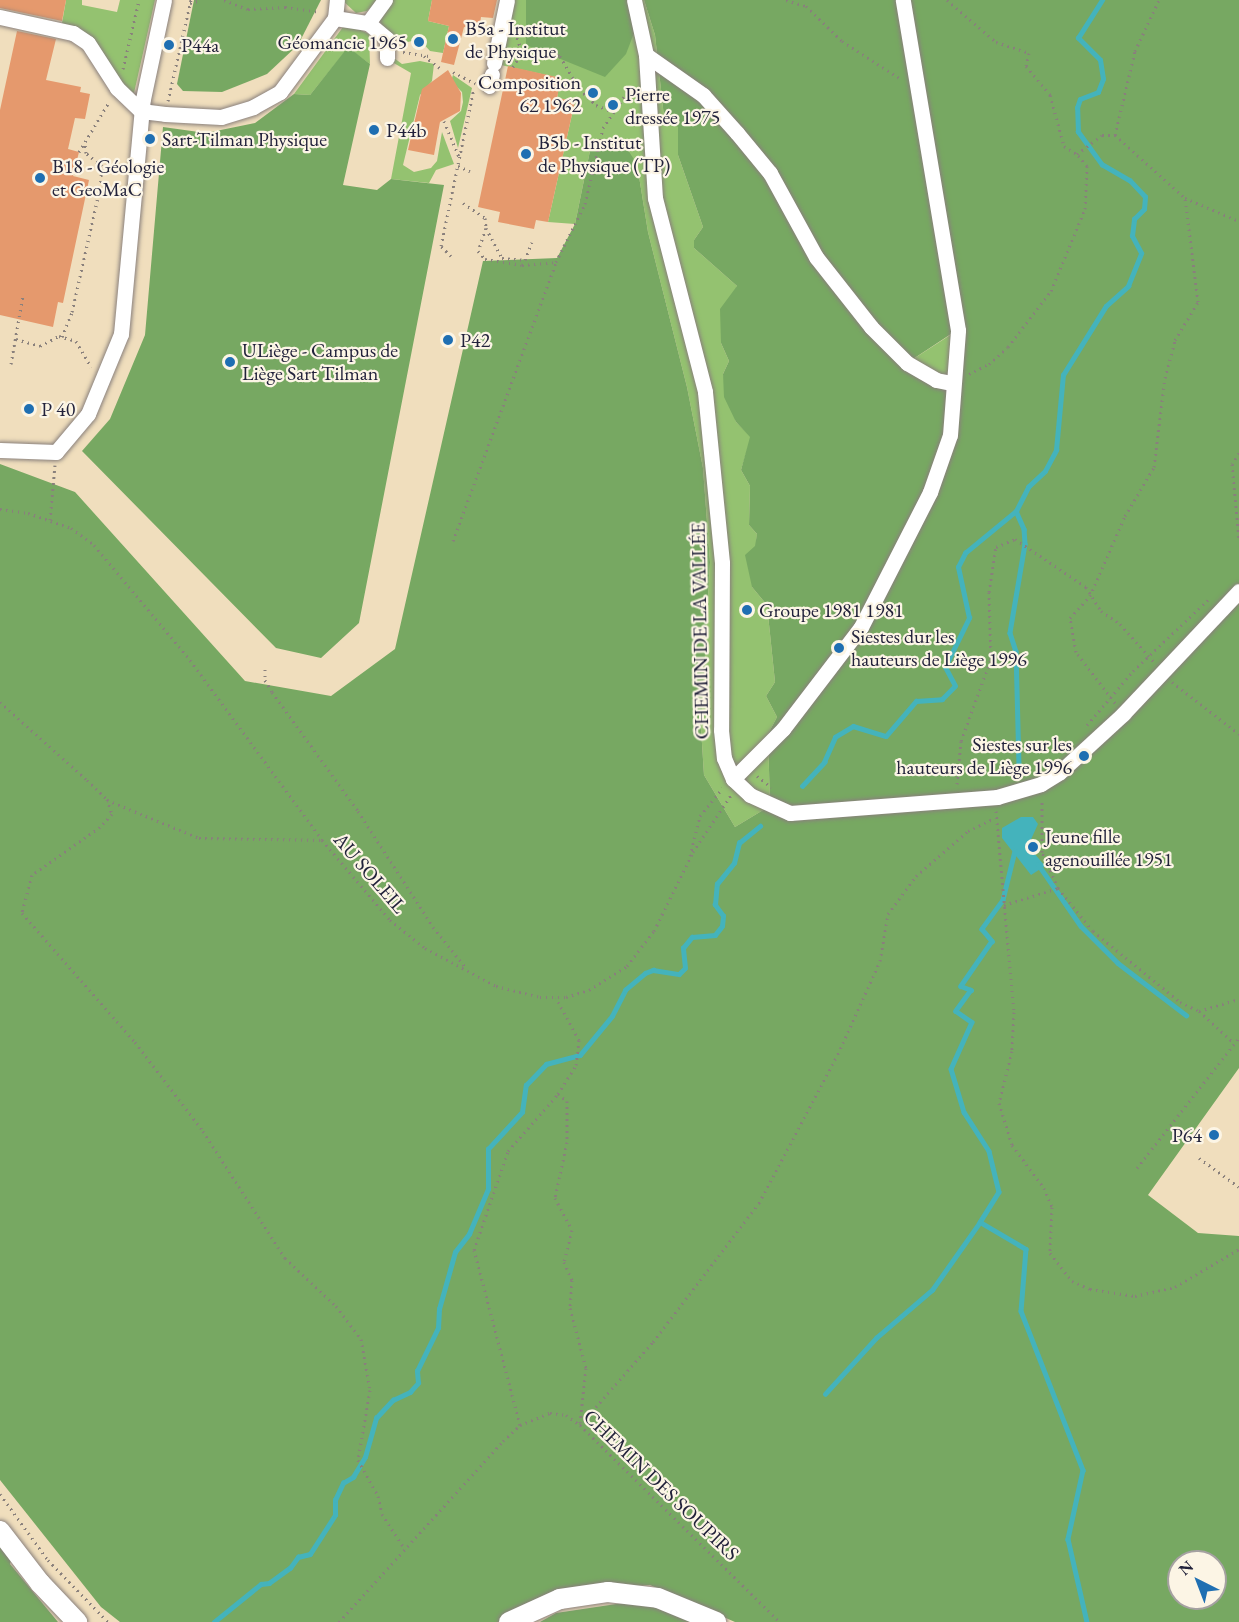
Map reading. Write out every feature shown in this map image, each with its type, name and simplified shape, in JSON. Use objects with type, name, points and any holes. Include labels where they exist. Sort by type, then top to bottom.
[{"type":"main road","points":[[0,1531],[39,1583],[77,1622]]},
{"type":"main road","points":[[509,1622],[560,1599],[608,1592],[658,1598],[716,1622]]},
{"type":"street","points":[[0,450],[15,453],[56,452],[88,414],[121,334],[141,111],[164,0]]},
{"type":"street","points":[[0,17],[73,33],[88,43],[117,88],[141,111],[221,117],[253,107],[280,92],[336,18],[336,0]]},
{"type":"street","points":[[368,22],[385,0]]},
{"type":"street","points":[[487,76],[507,0]]},
{"type":"street","name":"CHEMIN DE LA VALLÉE","points":[[634,0],[646,55],[655,198],[705,392],[716,477],[722,563],[721,730],[724,758],[734,779],[750,795],[790,813],[956,791],[998,797],[1041,784],[1060,772],[1123,714],[1239,591]]},
{"type":"street","points":[[734,779],[783,729],[861,627],[944,462],[954,408],[951,382],[958,330],[903,0]]},
{"type":"street","points":[[336,18],[368,22],[387,39],[387,58]]},
{"type":"street","points":[[646,55],[703,95],[737,132],[770,173],[816,257],[877,334],[907,363],[936,380],[951,382]]},
{"type":"path","points":[[79,152],[117,88],[139,0]]},
{"type":"path","points":[[165,114],[190,2],[202,0]]},
{"type":"path","points":[[224,0],[248,9],[308,8],[336,18]]},
{"type":"path","points":[[786,0],[806,6],[842,41],[885,72],[916,86]]},
{"type":"path","points":[[947,0],[996,42],[1029,53],[1026,66],[1050,95],[1064,146],[1077,154],[1088,166],[1085,209],[1052,291],[1008,347],[989,364],[951,382]]},
{"type":"path","points":[[1115,135],[1135,51],[1159,0]]},
{"type":"path","points":[[387,39],[404,52],[429,56]]},
{"type":"path","points":[[513,67],[524,53],[536,56],[541,50],[560,56],[579,89],[596,105],[613,112]]},
{"type":"path","points":[[424,56],[441,69]]},
{"type":"path","points":[[451,256],[441,246],[458,166],[487,76],[453,72]]},
{"type":"path","points":[[453,541],[556,262],[585,204],[594,175],[596,147],[613,112],[633,83],[646,75]]},
{"type":"path","points":[[444,121],[460,159]]},
{"type":"path","points":[[1077,154],[1093,140],[1115,135]]},
{"type":"path","points":[[1115,135],[1185,198],[1239,221]]},
{"type":"path","points":[[62,337],[72,312],[100,188],[102,166],[87,153],[85,142]]},
{"type":"path","points":[[458,166],[470,171]]},
{"type":"path","points":[[1123,714],[1076,652],[1070,618],[1090,596],[1125,516],[1154,468],[1165,378],[1175,340],[1197,302],[1185,198]]},
{"type":"path","points":[[463,203],[485,218],[486,228],[498,254],[512,262],[525,260],[532,242]]},
{"type":"path","points":[[486,228],[478,251],[485,259],[522,265],[556,262]]},
{"type":"path","points":[[11,364],[24,295]]},
{"type":"path","points":[[16,339],[40,346],[62,337],[76,341],[92,373]]},
{"type":"path","points":[[50,520],[56,452]]},
{"type":"path","points":[[1239,453],[1232,464],[1239,539]]},
{"type":"path","name":"AU SOLEIL","points":[[0,509],[50,520],[76,530],[106,558],[190,660],[322,840],[399,929],[504,989],[556,998],[589,990],[627,966],[654,931],[690,860],[731,794],[734,779]]},
{"type":"path","points":[[956,791],[961,741],[991,659],[989,592],[996,547],[1015,539],[1086,587],[1090,596],[1149,655],[1161,672],[1239,734]]},
{"type":"path","points":[[1080,735],[1110,697],[1149,655],[1213,597]]},
{"type":"path","points":[[266,669],[265,680],[272,692],[358,812],[433,927],[469,971]]},
{"type":"path","points":[[0,702],[106,800],[199,838],[322,840]]},
{"type":"path","points":[[745,767],[777,791]]},
{"type":"path","points":[[690,860],[700,816],[734,779]]},
{"type":"path","points":[[956,791],[968,783]]},
{"type":"path","points":[[1041,784],[1042,852],[1058,888],[1092,931],[1125,960],[1150,975],[1180,1002],[1199,1011],[1234,1042]]},
{"type":"path","points":[[946,785],[956,791]]},
{"type":"path","points":[[998,797],[995,818],[1014,1012],[1012,1051],[999,1103],[1012,1145],[1044,1188],[1052,1207],[1050,1253],[1058,1267],[1072,1281],[1090,1289],[1135,1296],[1175,1287],[1239,1249]]},
{"type":"path","points":[[106,800],[112,814],[99,827],[32,875],[22,913],[135,1042],[203,1131],[285,1258],[336,1306],[361,1340],[370,1390],[358,1460],[378,1496],[382,1514],[405,1549]]},
{"type":"path","points":[[580,1425],[653,1341],[759,1203],[848,1033],[880,961],[888,914],[916,876],[968,831],[995,818]]},
{"type":"path","points":[[1004,905],[1058,888]]},
{"type":"path","points":[[520,1425],[474,1250],[508,1151],[558,1094],[577,1056],[579,1040],[556,998]]},
{"type":"path","points":[[1199,1011],[1239,999]]},
{"type":"path","points":[[1137,1168],[1239,1038]]},
{"type":"path","points":[[558,1094],[567,1101],[567,1142],[555,1198],[572,1230],[564,1262],[572,1280],[570,1308],[586,1368],[580,1425]]},
{"type":"path","points":[[1199,1158],[1239,1187]]},
{"type":"path","name":"CHEMIN DES SOUPIRS","points":[[339,1622],[520,1425],[550,1413],[566,1415],[580,1425],[780,1622]]},
{"type":"path","points":[[0,1494],[41,1552],[108,1622]]},
{"type":"green space","points":[[66,0],[82,0],[82,5],[117,12],[120,0],[155,0],[134,93],[120,84],[62,23]]},
{"type":"green space","points":[[194,0],[321,0],[298,45],[267,74],[222,92],[183,91],[177,84]]},
{"type":"green space","points":[[342,0],[379,0],[367,11],[356,13]]},
{"type":"green space","points":[[390,0],[432,0],[428,21],[449,26],[443,53],[430,51],[419,39],[408,42],[394,37],[383,27],[379,20]]},
{"type":"green space","points":[[511,0],[526,0],[526,45],[628,0],[644,0],[655,35],[664,117],[678,126],[678,155],[703,227],[694,240],[694,248],[737,286],[721,343],[729,361],[723,374],[736,422],[751,437],[741,470],[750,486],[749,525],[757,534],[752,587],[767,605],[775,682],[766,696],[777,717],[768,734],[770,806],[735,827],[704,775],[701,728],[710,562],[703,468],[687,387],[648,232],[637,164],[592,141],[575,224],[548,222],[575,101],[557,98],[560,78],[496,64]]},
{"type":"green space","points":[[526,0],[628,0],[634,33],[626,54],[605,77],[526,45]]},
{"type":"green space","points":[[644,0],[1239,0],[1239,1068],[1148,1195],[1198,1233],[1239,1236],[1239,1622],[735,1622],[650,1585],[566,1591],[498,1622],[120,1622],[101,1607],[0,1480],[0,464],[75,492],[245,681],[331,696],[395,649],[483,261],[557,258],[575,224],[592,141],[624,144],[637,164],[648,232],[687,387],[703,468],[710,562],[701,728],[704,775],[735,827],[770,806],[768,734],[777,717],[766,696],[775,682],[767,605],[752,587],[745,555],[755,546],[757,534],[749,525],[750,486],[741,470],[750,437],[736,422],[724,397],[723,374],[729,361],[721,343],[720,309],[737,286],[694,248],[694,240],[703,227],[678,155],[678,127],[664,117],[655,35]],"holes":[[[957,330],[951,382],[907,363]]]},
{"type":"green space","points":[[352,26],[369,34],[370,64],[348,48],[310,95],[294,94],[343,27]]},
{"type":"green space","points":[[348,47],[370,64],[343,185],[377,190],[391,179],[444,185],[359,623],[321,658],[276,648],[82,451],[110,419],[145,335],[163,127],[206,133],[255,123],[294,94],[310,95]]},
{"type":"green space","points":[[394,58],[402,64],[420,61],[434,64],[432,81],[420,95],[403,165],[414,172],[431,168],[437,161],[442,132],[454,164],[436,170],[429,183],[391,179],[411,73],[392,62]]},
{"type":"green space","points":[[453,75],[472,88],[458,148],[450,121],[461,111],[463,102],[462,92],[451,81]]},
{"type":"green space","points":[[958,330],[951,383],[907,363]]},
{"type":"green space","points":[[0,1540],[12,1555],[10,1564],[58,1622],[0,1622]]},
{"type":"green space","points":[[643,1600],[693,1622],[540,1622],[556,1613]]},
{"type":"water","points":[[1021,817],[1033,817],[1038,824],[1028,846],[1045,866],[1031,875],[1002,838],[1002,828]]},
{"type":"building","points":[[0,0],[66,0],[62,21],[0,8]]},
{"type":"building","name":"B5a - Institut de Physique","points":[[432,0],[497,0],[493,18],[481,17],[479,30],[464,27],[454,65],[441,62],[449,26],[428,21]]},
{"type":"building","name":"B18 - Géologie et GeoMaC","points":[[17,31],[56,39],[46,80],[81,87],[80,92],[90,94],[85,119],[75,118],[68,149],[79,152],[73,176],[89,180],[63,303],[58,302],[53,327],[0,315],[0,110]]},
{"type":"building","name":"B5b - Institut de Physique (TP)","points":[[508,66],[561,78],[557,98],[575,101],[548,222],[536,220],[534,229],[498,222],[500,212],[478,207]]},
{"type":"building","points":[[448,70],[461,93],[460,111],[440,122],[434,155],[408,150],[422,89]]},
{"type":"waterway","points":[[802,786],[824,762],[835,737],[853,726],[886,736],[916,701],[942,699],[955,686],[945,667],[969,618],[958,567],[965,553],[1016,511],[1028,487],[1045,471],[1056,450],[1063,375],[1106,306],[1128,286],[1141,253],[1132,236],[1134,219],[1144,209],[1145,197],[1130,181],[1102,165],[1078,132],[1077,108],[1080,99],[1098,92],[1103,79],[1100,60],[1078,38],[1102,0]]},
{"type":"waterway","points":[[1016,511],[1024,529],[1025,544],[1010,633],[1016,651],[1019,766]]},
{"type":"waterway","points":[[214,1622],[261,1584],[269,1583],[290,1568],[298,1557],[310,1554],[335,1515],[335,1500],[343,1483],[353,1477],[365,1457],[376,1418],[393,1400],[410,1392],[418,1383],[417,1371],[438,1328],[439,1309],[455,1252],[469,1234],[488,1189],[488,1149],[522,1112],[526,1085],[546,1064],[580,1055],[612,1016],[625,990],[645,973],[653,970],[679,974],[685,968],[683,948],[692,937],[715,935],[722,926],[723,916],[715,905],[717,884],[734,863],[739,843],[760,826]]},
{"type":"waterway","points":[[1015,851],[1003,900],[982,929],[992,941],[961,986],[971,990],[956,1011],[972,1022],[951,1069],[964,1112],[989,1151],[999,1192],[980,1222],[1026,1249],[1021,1311],[1083,1470],[1068,1539],[1087,1622]]},
{"type":"waterway","points":[[1038,864],[1081,926],[1118,963],[1186,1015]]},
{"type":"waterway","points":[[825,1394],[876,1338],[932,1290],[980,1222]]},
{"type":"place","name":"B5a - Institut de Physique","points":[[453,39]]},
{"type":"place","name":"Géomancie 1965","points":[[419,42]]},
{"type":"place","name":"P44a","points":[[169,45]]},
{"type":"place","name":"Composition 62 1962","points":[[593,93]]},
{"type":"place","name":"Pierre dressée 1975","points":[[613,105]]},
{"type":"place","name":"P44b","points":[[374,130]]},
{"type":"place","name":"Sart-Tilman Physique","points":[[150,139]]},
{"type":"place","name":"B5b - Institut de Physique (TP)","points":[[526,154]]},
{"type":"place","name":"B18 - Géologie et GeoMaC","points":[[40,178]]},
{"type":"place","name":"P42","points":[[448,340]]},
{"type":"place","name":"ULiège - Campus de Liège Sart Tilman","points":[[230,362]]},
{"type":"place","name":"P 40","points":[[29,409]]},
{"type":"place","name":"Groupe 1981 1981","points":[[747,610]]},
{"type":"place","name":"Siestes dur les hauteurs de Liège 1996","points":[[839,648]]},
{"type":"place","name":"Siestes sur les hauteurs de Liège 1996","points":[[1084,756]]},
{"type":"place","name":"Jeune fille agenouillée 1951","points":[[1033,847]]},
{"type":"place","name":"P64","points":[[1214,1135]]}]
